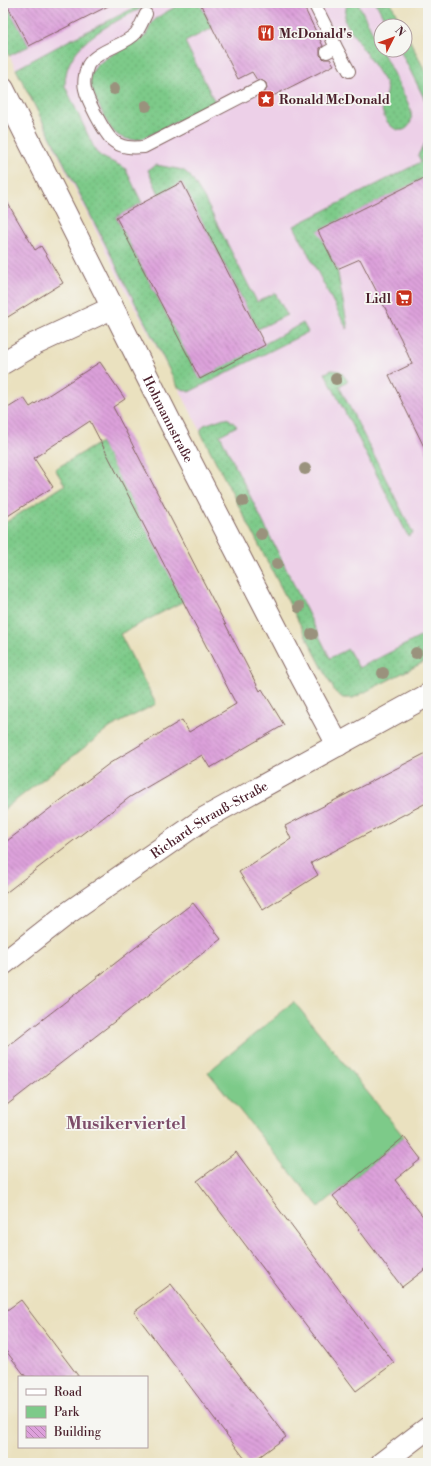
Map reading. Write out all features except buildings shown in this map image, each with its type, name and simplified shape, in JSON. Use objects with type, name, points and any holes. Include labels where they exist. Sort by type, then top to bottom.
[{"type":"street","name":"Hohmannstraße","points":[[3,89],[112,308],[338,745]]},
{"type":"street","points":[[3,363],[36,344],[112,308]]},
{"type":"street","name":"Richard-Strauß-Straße","points":[[3,964],[68,913],[205,818],[428,695]]},
{"type":"street","points":[[382,1463],[425,1437]]},
{"type":"lane","points":[[315,5],[331,50],[349,71]]},
{"type":"lane","points":[[146,14],[136,34],[102,53],[89,64],[84,76],[85,90],[104,131],[113,140],[123,146],[132,148],[144,147],[260,87]]},
{"type":"shaded area","points":[[3,3],[388,3],[395,18],[373,18],[373,58],[410,58],[428,87],[428,660],[353,698],[343,698],[333,689],[178,387],[120,280],[3,43]]},
{"type":"green space","points":[[3,3],[6,3],[29,46],[9,56],[3,43]]},
{"type":"green space","points":[[144,3],[151,3],[95,34],[73,56],[67,70],[65,86],[96,152],[102,157],[125,168],[142,203],[116,217],[200,379],[303,323],[308,332],[189,392],[178,387],[16,69]]},
{"type":"green space","points":[[183,3],[200,3],[212,28],[185,42],[215,102],[142,139],[130,140],[120,137],[109,126],[94,93],[91,84],[91,76],[94,69],[111,55],[141,39],[146,35],[155,20],[162,14]]},
{"type":"green space","points":[[347,3],[358,3],[373,33],[373,58],[386,58],[409,105],[411,121],[408,127],[404,130],[394,128],[389,124],[384,116],[382,108],[387,88],[386,84],[344,20]]},
{"type":"green space","points":[[376,3],[391,3],[398,18],[384,18]]},
{"type":"green space","points":[[413,47],[428,77],[428,106],[404,58],[413,58]]},
{"type":"green space","points":[[428,138],[428,176],[319,231],[337,269],[347,329],[294,226],[421,162],[418,155]]},
{"type":"green space","points":[[156,165],[183,170],[190,176],[205,200],[257,302],[275,293],[287,315],[258,329],[182,183],[159,194],[148,170]]},
{"type":"green space","points":[[332,370],[340,371],[348,381],[339,386],[413,533],[408,536],[325,373]]},
{"type":"green space","points":[[224,418],[229,419],[237,426],[220,435],[330,658],[348,649],[359,668],[428,633],[428,660],[353,698],[343,698],[335,692],[201,433],[201,429],[204,425]]},
{"type":"green space","points":[[101,442],[184,601],[120,634],[156,704],[111,727],[3,810],[3,524],[65,485],[55,469]]},
{"type":"green space","points":[[294,1002],[404,1137],[319,1207],[208,1072]]},
{"type":"place","name":"McDonald's","points":[[266,33]]},
{"type":"place","name":"Ronald McDonald","points":[[266,99]]},
{"type":"place","name":"Lidl","points":[[404,298]]},
{"type":"district","name":"Musikerviertel","points":[[126,1123]]}]
